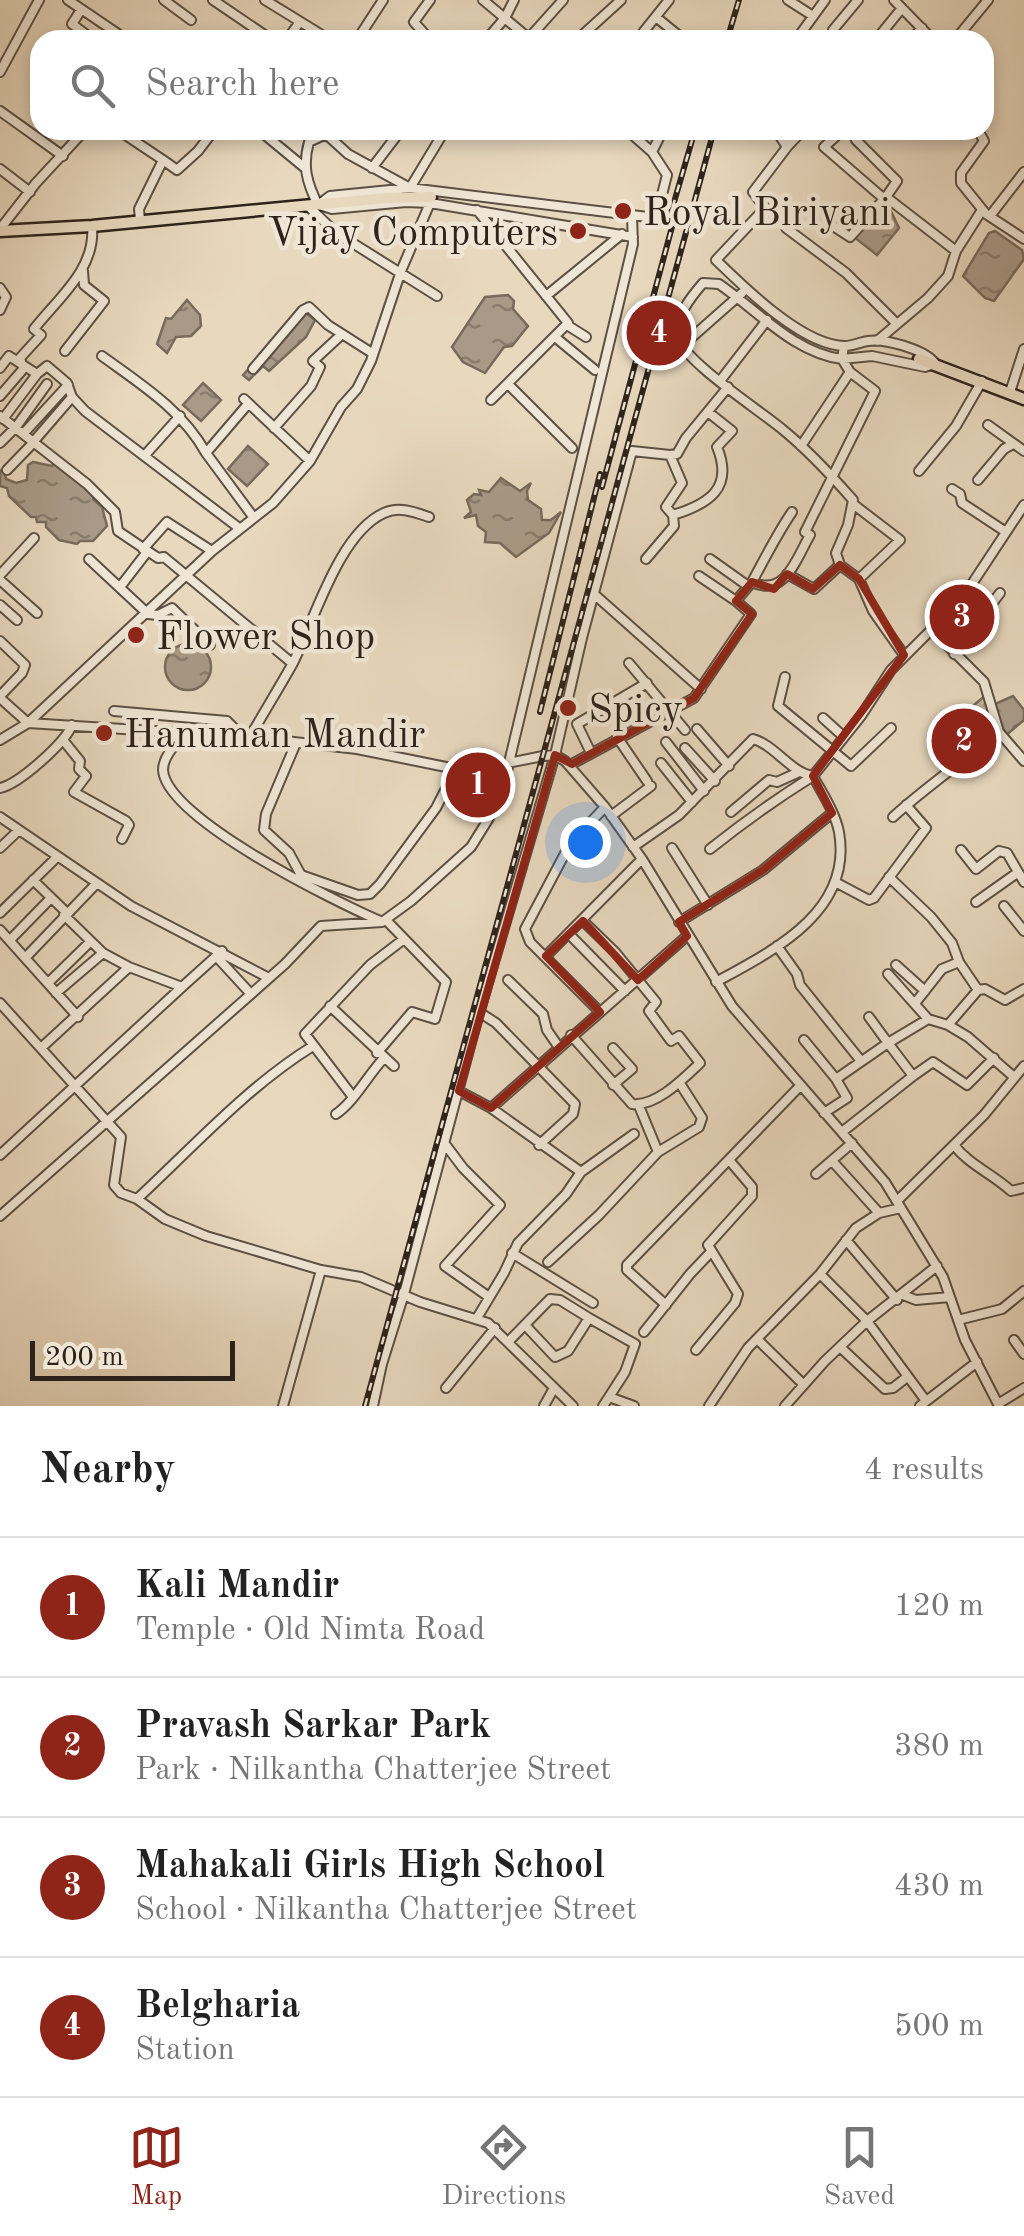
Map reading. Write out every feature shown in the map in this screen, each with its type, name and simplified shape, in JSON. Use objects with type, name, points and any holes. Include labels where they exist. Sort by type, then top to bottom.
[{"type":"main road","points":[[0,230],[92,226],[366,200],[431,200]]},
{"type":"main road","points":[[919,359],[1024,399]]},
{"type":"street","points":[[0,72],[39,0]]},
{"type":"street","points":[[68,0],[112,30]]},
{"type":"street","points":[[164,0],[191,20]]},
{"type":"street","points":[[266,0],[312,30]]},
{"type":"street","points":[[364,30],[383,0]]},
{"type":"street","points":[[421,30],[414,22],[430,0]]},
{"type":"street","points":[[483,0],[519,30]]},
{"type":"street","points":[[495,30],[514,0]]},
{"type":"street","points":[[538,30],[563,0]]},
{"type":"street","points":[[588,30],[621,0]]},
{"type":"street","points":[[646,30],[669,0]]},
{"type":"street","points":[[788,0],[813,16]]},
{"type":"street","points":[[803,30],[825,0]]},
{"type":"street","points":[[833,30],[858,0]]},
{"type":"street","points":[[894,0],[922,28]]},
{"type":"street","points":[[963,30],[988,0]]},
{"type":"street","points":[[218,1],[258,30]]},
{"type":"street","points":[[884,30],[902,8]]},
{"type":"street","points":[[80,30],[72,24],[81,10]]},
{"type":"street","points":[[656,17],[672,30]]},
{"type":"street","points":[[294,30],[299,23]]},
{"type":"street","points":[[0,111],[30,132]]},
{"type":"street","points":[[41,140],[63,156]]},
{"type":"street","points":[[0,230],[77,140]]},
{"type":"street","points":[[133,140],[177,170],[206,140]]},
{"type":"street","points":[[271,140],[305,168]]},
{"type":"street","points":[[313,140],[304,158],[313,206],[335,232],[438,296]]},
{"type":"street","points":[[336,140],[372,168],[410,188]]},
{"type":"street","points":[[372,168],[393,140]]},
{"type":"street","points":[[410,188],[439,140]]},
{"type":"street","points":[[313,206],[330,196],[410,188],[653,218],[666,176],[652,152],[638,140]]},
{"type":"street","points":[[652,152],[658,140]]},
{"type":"street","points":[[782,140],[787,147]]},
{"type":"street","points":[[794,140],[753,192],[765,208],[716,260],[743,293],[766,320],[805,348],[842,359],[872,356],[925,367],[935,364],[928,355],[877,341],[844,346],[810,337],[743,293],[718,284],[704,283],[686,302],[678,335],[682,346],[801,446],[854,500],[848,525],[836,546],[840,565],[859,579],[873,611],[904,655]]},
{"type":"street","points":[[832,140],[824,147],[956,251]]},
{"type":"street","points":[[832,226],[850,237],[897,181],[856,140]]},
{"type":"street","points":[[983,140],[961,173],[961,183],[982,210],[1024,240]]},
{"type":"street","points":[[140,220],[139,209],[163,160]]},
{"type":"street","points":[[0,169],[30,192]]},
{"type":"street","points":[[990,216],[1024,172]]},
{"type":"street","points":[[313,206],[332,209],[431,200],[632,237]]},
{"type":"street","points":[[0,740],[28,724],[212,552],[280,497],[310,461],[357,388],[431,200]]},
{"type":"street","points":[[0,207],[12,216]]},
{"type":"street","points":[[476,210],[566,318],[567,325],[586,337]]},
{"type":"street","points":[[877,341],[948,276],[956,251],[982,210]]},
{"type":"street","points":[[0,1216],[269,978],[321,926],[384,921],[471,847],[501,793],[567,527],[632,237],[629,216]]},
{"type":"street","points":[[24,366],[20,358],[41,336],[34,329],[83,271],[91,254],[92,226]]},
{"type":"street","points":[[786,228],[846,274],[896,323]]},
{"type":"street","points":[[546,296],[622,234]]},
{"type":"street","points":[[65,351],[104,301],[84,285],[83,271]]},
{"type":"street","points":[[0,288],[6,297],[0,310]]},
{"type":"street","points":[[682,346],[743,293]]},
{"type":"street","points":[[253,369],[309,307],[372,353]]},
{"type":"street","points":[[720,381],[766,320]]},
{"type":"street","points":[[491,400],[567,325]]},
{"type":"street","points":[[274,428],[311,386],[320,367],[313,361],[342,334]]},
{"type":"street","points":[[555,337],[594,370]]},
{"type":"street","points":[[710,558],[750,584],[769,588],[787,574],[810,535],[805,532],[875,392],[850,372],[842,359],[844,346]]},
{"type":"street","points":[[1010,392],[1024,349]]},
{"type":"street","points":[[0,368],[10,356],[37,374]]},
{"type":"street","points":[[102,356],[180,416],[254,518]]},
{"type":"street","points":[[239,528],[146,454],[92,417],[45,365],[2,417],[87,484],[115,512],[118,531],[160,559],[164,557],[292,663]]},
{"type":"street","points":[[0,395],[24,366]]},
{"type":"street","points":[[801,446],[850,372]]},
{"type":"street","points":[[919,471],[956,426],[982,381]]},
{"type":"street","points":[[20,430],[47,384]]},
{"type":"street","points":[[508,384],[572,448]]},
{"type":"street","points":[[0,444],[68,386]]},
{"type":"street","points":[[373,1406],[479,1012],[555,756],[632,450],[676,454],[728,387]]},
{"type":"street","points":[[7,470],[72,397]]},
{"type":"street","points":[[206,454],[246,401],[310,461]]},
{"type":"street","points":[[673,515],[702,506],[723,480],[724,464],[716,447],[732,431],[708,412]]},
{"type":"street","points":[[146,454],[180,416]]},
{"type":"street","points":[[988,425],[1024,451]]},
{"type":"street","points":[[978,480],[1004,448],[1012,444]]},
{"type":"street","points":[[646,558],[674,526],[673,515],[666,506],[682,483],[670,455]]},
{"type":"street","points":[[952,488],[960,494],[962,503],[1006,532]]},
{"type":"street","points":[[853,504],[900,540],[859,579]]},
{"type":"street","points":[[710,849],[763,807],[774,804],[813,776],[904,655],[962,600],[1023,508]]},
{"type":"street","points":[[246,736],[292,663],[343,555],[356,536],[387,511],[404,510],[429,516]]},
{"type":"street","points":[[736,601],[792,512]]},
{"type":"street","points":[[120,587],[168,522],[212,552]]},
{"type":"street","points":[[34,538],[0,578],[38,612]]},
{"type":"street","points":[[89,559],[148,614],[158,615],[172,608],[210,645]]},
{"type":"street","points":[[787,574],[814,588],[840,565]]},
{"type":"street","points":[[570,765],[689,701],[701,689],[751,614],[699,576]]},
{"type":"street","points":[[954,654],[1000,593]]},
{"type":"street","points":[[594,594],[701,689]]},
{"type":"street","points":[[0,605],[17,620]]},
{"type":"street","points":[[933,630],[989,689],[992,717],[999,732],[1024,761]]},
{"type":"street","points":[[0,641],[25,665],[22,674],[0,697],[28,724],[246,736],[356,749],[456,769],[555,756],[570,765],[634,847],[732,1006],[899,1204],[937,1266],[999,1405],[1024,1388]]},
{"type":"street","points":[[629,663],[685,730]]},
{"type":"street","points":[[785,677],[778,706],[849,765],[855,766],[890,728]]},
{"type":"street","points":[[591,752],[577,724],[647,683]]},
{"type":"street","points":[[114,711],[227,721],[246,736]]},
{"type":"street","points":[[823,718],[844,737]]},
{"type":"street","points":[[0,788],[12,785],[64,740],[72,725]]},
{"type":"street","points":[[696,729],[728,766]]},
{"type":"street","points":[[186,731],[168,755],[164,768],[165,778],[180,796],[234,845],[384,921],[443,975],[446,985],[435,1019],[412,1012],[353,1097],[336,1114]]},
{"type":"street","points":[[894,816],[928,784],[952,771],[999,732]]},
{"type":"street","points":[[611,816],[649,783],[617,738]]},
{"type":"street","points":[[634,847],[662,829],[756,738],[799,772],[813,776],[832,813],[840,841],[838,883],[812,919],[777,946],[716,982]]},
{"type":"street","points":[[64,740],[86,776],[74,792],[128,822],[122,838]]},
{"type":"street","points":[[666,742],[704,791]]},
{"type":"street","points":[[296,743],[266,814],[264,830],[289,853],[301,875],[358,896],[370,894],[380,884],[436,808],[456,769]]},
{"type":"street","points":[[685,748],[715,781]]},
{"type":"street","points":[[661,763],[692,802]]},
{"type":"street","points":[[731,812],[769,780],[777,782],[799,772]]},
{"type":"street","points":[[838,883],[871,901],[926,828],[906,805]]},
{"type":"street","points":[[600,1012],[527,938],[526,925],[570,844],[605,807]]},
{"type":"street","points":[[679,922],[762,870],[832,813]]},
{"type":"street","points":[[0,817],[148,916],[269,978]]},
{"type":"street","points":[[0,848],[19,830]]},
{"type":"street","points":[[672,848],[708,904]]},
{"type":"street","points":[[961,850],[976,870],[999,851],[1007,853],[1024,882]]},
{"type":"street","points":[[0,913],[57,857]]},
{"type":"street","points":[[546,956],[642,859]]},
{"type":"street","points":[[976,902],[1017,873]]},
{"type":"street","points":[[889,877],[951,942],[978,990]]},
{"type":"street","points":[[33,880],[103,952],[128,967],[182,986]]},
{"type":"street","points":[[26,957],[96,884]]},
{"type":"street","points":[[10,940],[51,898]]},
{"type":"street","points":[[1004,906],[1024,931]]},
{"type":"street","points":[[582,920],[656,1002],[649,1010],[671,1041],[679,1036],[700,1063],[639,1106]]},
{"type":"street","points":[[0,930],[78,1017]]},
{"type":"street","points":[[569,934],[625,991]]},
{"type":"street","points":[[491,1108],[687,936]]},
{"type":"street","points":[[353,1097],[305,1034],[370,965],[404,939]]},
{"type":"street","points":[[48,983],[90,942]]},
{"type":"street","points":[[777,946],[800,985],[861,1061]]},
{"type":"street","points":[[56,993],[103,952]]},
{"type":"street","points":[[0,1155],[219,953]]},
{"type":"street","points":[[219,953],[250,993]]},
{"type":"street","points":[[916,1002],[942,970],[960,962]]},
{"type":"street","points":[[896,965],[924,991]]},
{"type":"street","points":[[41,1048],[128,967]]},
{"type":"street","points":[[888,974],[928,1019],[948,1025],[1014,1077]]},
{"type":"street","points":[[508,980],[543,1014],[546,1030],[558,1046]]},
{"type":"street","points":[[978,990],[989,991],[1004,1000],[1024,989]]},
{"type":"street","points":[[948,1025],[978,990]]},
{"type":"street","points":[[0,1002],[123,1141],[114,1185],[121,1193],[194,1232],[321,1270],[361,1277],[420,1302],[478,1318],[495,1328],[574,1406]]},
{"type":"street","points":[[330,1006],[394,1066]]},
{"type":"street","points":[[479,1012],[496,1023],[576,1108],[539,1144]]},
{"type":"street","points":[[870,1017],[914,1076]]},
{"type":"street","points":[[836,1079],[928,1019]]},
{"type":"street","points":[[571,1034],[626,1100],[639,1106],[658,1152]]},
{"type":"street","points":[[804,1040],[848,1096],[824,1113]]},
{"type":"street","points":[[137,1199],[252,1093],[313,1046]]},
{"type":"street","points":[[613,1048],[632,1068],[614,1085]]},
{"type":"street","points":[[842,1132],[933,1062],[968,1085],[994,1058]]},
{"type":"street","points":[[710,1406],[737,1361],[820,1274],[856,1228],[899,1204],[984,1115],[1024,1066]]},
{"type":"street","points":[[548,1262],[599,1216],[658,1152],[694,1133],[702,1122],[698,1109],[678,1082]]},
{"type":"street","points":[[666,1304],[627,1270],[627,1265],[800,1086]]},
{"type":"street","points":[[459,1091],[491,1108],[581,1172]]},
{"type":"street","points":[[478,1318],[523,1236],[566,1194],[581,1172],[634,1134]]},
{"type":"street","points":[[445,1144],[500,1205],[445,1266],[489,1297]]},
{"type":"street","points":[[816,1174],[852,1144]]},
{"type":"street","points":[[954,1145],[964,1158],[1012,1192],[1024,1188]]},
{"type":"street","points":[[696,1350],[738,1294],[710,1253],[709,1242],[753,1192],[728,1160]]},
{"type":"street","points":[[834,1164],[878,1213]]},
{"type":"street","points":[[846,1240],[900,1298],[950,1297]]},
{"type":"street","points":[[512,1253],[593,1302]]},
{"type":"street","points":[[644,1332],[710,1253]]},
{"type":"street","points":[[785,1406],[867,1321],[937,1266]]},
{"type":"street","points":[[283,1406],[321,1270]]},
{"type":"street","points":[[820,1274],[867,1321],[923,1404],[977,1362]]},
{"type":"street","points":[[958,1320],[1002,1309],[1024,1291]]},
{"type":"street","points":[[509,1341],[554,1299],[635,1344],[606,1402],[634,1406]]},
{"type":"street","points":[[526,1325],[555,1356],[568,1351],[589,1318]]},
{"type":"street","points":[[446,1388],[495,1328]]},
{"type":"street","points":[[757,1339],[804,1385]]},
{"type":"street","points":[[1014,1340],[1024,1354]]},
{"type":"street","points":[[840,1347],[885,1390],[907,1378]]},
{"type":"street","points":[[544,1406],[554,1388]]},
{"type":"highlighted area","points":[[840,565],[859,579],[904,655],[813,776],[832,813],[763,870],[679,922],[687,936],[638,980],[583,921],[546,956],[600,1012],[491,1108],[459,1091],[555,755],[572,764],[694,698],[752,614],[736,601],[752,582],[774,589],[787,574],[813,589]]},
{"type":"shaded area","points":[[986,695],[989,717],[996,729],[952,766],[940,753],[950,725]]},
{"type":"water","points":[[888,205],[899,228],[877,255],[854,237]]},
{"type":"water","points":[[995,231],[1022,250],[1024,259],[994,301],[985,298],[963,276],[989,233]]},
{"type":"water","points":[[508,295],[514,301],[513,309],[528,326],[512,346],[504,347],[485,373],[463,362],[452,347],[485,297]]},
{"type":"water","points":[[187,300],[200,315],[201,326],[191,336],[176,337],[167,353],[157,344],[166,318],[171,319]]},
{"type":"water","points":[[302,310],[315,320],[306,337],[269,371],[263,366],[249,380],[243,375]]},
{"type":"water","points":[[203,383],[221,400],[201,421],[183,405]]},
{"type":"water","points":[[248,446],[268,464],[247,486],[228,469]]},
{"type":"water","points":[[33,462],[52,466],[56,462],[94,493],[93,499],[102,507],[107,526],[93,541],[77,544],[59,540],[46,522],[37,522],[9,496],[7,488],[0,486],[0,470],[6,479],[16,483],[27,480],[28,465]]},
{"type":"water","points":[[501,478],[520,491],[531,483],[528,500],[541,509],[542,520],[551,520],[561,512],[549,533],[516,557],[500,543],[485,542],[486,532],[478,526],[476,515],[464,518],[471,512],[467,500],[474,494],[481,495],[479,490],[489,492]]},
{"type":"water","points":[[188,644],[204,651],[211,667],[204,683],[188,690],[172,683],[165,667],[172,651]]},
{"type":"water","points":[[1013,696],[1024,710],[1024,720],[1005,736],[988,707]]},
{"type":"railway","points":[[730,30],[739,0]]},
{"type":"railway","points":[[668,223],[692,140]]},
{"type":"railway","points":[[365,1406],[711,140]]},
{"type":"railway","points":[[602,487],[676,212]]},
{"type":"railway","points":[[540,712],[600,474]]},
{"type":"place","name":"Royal Biriyani","points":[[623,211]]},
{"type":"place","name":"Vijay Computers","points":[[578,231]]},
{"type":"place","name":"Belgharia","points":[[659,333]]},
{"type":"place","name":"Mahakali Girls High School","points":[[962,617]]},
{"type":"place","name":"Flower Shop","points":[[136,635]]},
{"type":"place","name":"Spicy","points":[[568,708]]},
{"type":"place","name":"Hanuman Mandir","points":[[104,733]]},
{"type":"place","name":"Pravash Sarkar Park","points":[[964,741]]},
{"type":"place","name":"Kali Mandir","points":[[478,785]]}]
